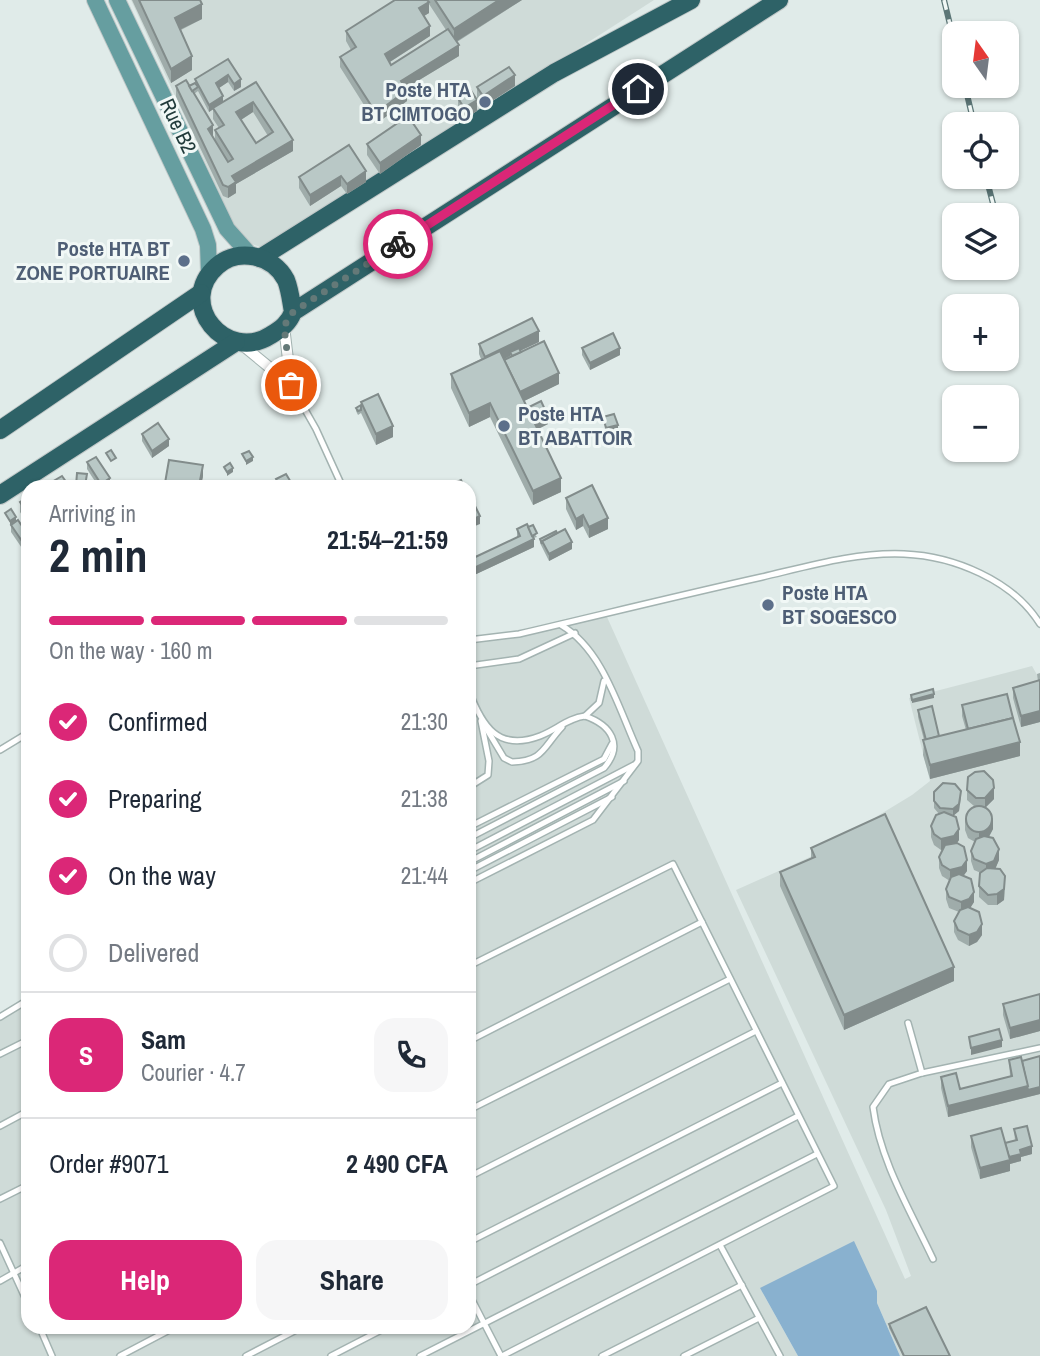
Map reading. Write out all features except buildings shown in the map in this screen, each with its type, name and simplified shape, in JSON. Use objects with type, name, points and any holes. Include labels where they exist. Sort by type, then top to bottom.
[{"type":"highway","points":[[239,343],[217,333],[202,311],[201,293],[209,273],[230,258],[256,257],[563,68],[691,0]]},
{"type":"highway","points":[[24,480],[239,343],[267,338],[288,319],[779,0]]},
{"type":"highway","points":[[256,257],[279,270],[286,281],[288,319]]},
{"type":"highway","points":[[0,430],[201,293]]},
{"type":"highway","points":[[0,495],[21,482]]},
{"type":"main road","name":"Rue B2","points":[[94,0],[202,229],[208,246],[209,273]]},
{"type":"main road","name":"Rue B2","points":[[117,0],[227,229],[256,257]]},
{"type":"street","points":[[288,319],[291,385]]},
{"type":"street","points":[[239,343],[291,385]]},
{"type":"lane","points":[[291,385],[316,429],[339,480]]},
{"type":"lane","points":[[476,640],[493,639],[834,561],[889,554],[952,560],[1006,589],[1027,606],[1040,624]]},
{"type":"lane","points":[[476,879],[593,820],[636,764],[638,751],[592,652],[575,633],[560,624]]},
{"type":"lane","points":[[476,665],[519,659],[575,633]]},
{"type":"lane","points":[[481,720],[487,730],[516,741],[540,736],[568,721],[585,716],[598,703],[604,678]]},
{"type":"lane","points":[[476,708],[498,750],[512,762],[540,755],[568,721]]},
{"type":"lane","points":[[476,834],[604,768],[614,754],[613,735],[596,720],[585,716]]},
{"type":"lane","points":[[476,783],[488,775],[489,761],[481,720]]},
{"type":"lane","points":[[476,823],[604,759],[609,754],[613,735]]},
{"type":"lane","points":[[0,750],[21,737]]},
{"type":"lane","points":[[476,847],[636,764]]},
{"type":"lane","points":[[476,858],[625,780]]},
{"type":"lane","points":[[476,867],[614,796]]},
{"type":"lane","points":[[476,962],[673,864],[834,1186],[501,1356],[476,1308]]},
{"type":"lane","points":[[476,1037],[702,922]]},
{"type":"lane","points":[[476,1106],[730,979]]},
{"type":"lane","points":[[0,1017],[21,1004]]},
{"type":"lane","points":[[908,1023],[922,1073]]},
{"type":"lane","points":[[476,1173],[756,1031]]},
{"type":"lane","points":[[0,1054],[21,1044]]},
{"type":"lane","points":[[933,1259],[876,1131],[873,1107],[889,1084],[922,1073],[1040,1048]]},
{"type":"lane","points":[[476,1238],[782,1083]]},
{"type":"lane","points":[[0,1126],[21,1115]]},
{"type":"lane","points":[[476,1281],[798,1116]]},
{"type":"lane","points":[[476,1328],[817,1154]]},
{"type":"lane","points":[[0,1199],[21,1188]]},
{"type":"lane","points":[[720,1245],[777,1355]]},
{"type":"lane","points":[[1,1247],[21,1289]]},
{"type":"lane","points":[[0,1281],[21,1268]]},
{"type":"lane","points":[[601,1356],[741,1285]]},
{"type":"lane","points":[[684,1356],[759,1318]]},
{"type":"lane","points":[[42,1334],[52,1356]]},
{"type":"lane","points":[[120,1356],[162,1334]]},
{"type":"lane","points":[[246,1356],[288,1334]]},
{"type":"lane","points":[[331,1356],[374,1334]]},
{"type":"lane","points":[[420,1356],[464,1334]]},
{"type":"shaded area","points":[[131,0],[654,0],[266,249],[241,240]]},
{"type":"shaded area","points":[[607,617],[905,1279],[911,1276],[886,1210],[736,890],[810,857],[912,795],[930,781],[909,698],[1032,666],[1040,680],[1040,1356],[900,1356],[877,1303],[877,1291],[760,1288],[798,1356],[0,1356],[0,1018],[21,1005],[21,1334],[476,1334],[476,643]]},
{"type":"water","points":[[854,1241],[877,1291],[877,1303],[900,1356],[798,1356],[760,1288]]},
{"type":"railway","points":[[944,0],[949,21]]},
{"type":"railway","points":[[968,98],[971,112]]},
{"type":"railway","points":[[989,189],[993,203]]},
{"type":"way so far","points":[[291,385],[284,326],[293,312],[398,244]]},
{"type":"place","name":"Poste HTA BT CIMTOGO","points":[[485,102]]},
{"type":"place","name":"Poste HTA BT ZONE PORTUAIRE","points":[[184,261]]},
{"type":"place","name":"Poste HTA BT ABATTOIR","points":[[504,426]]},
{"type":"place","name":"Poste HTA BT SOGESCO","points":[[768,605]]},
{"type":"route","points":[[398,244],[638,89]]}]
